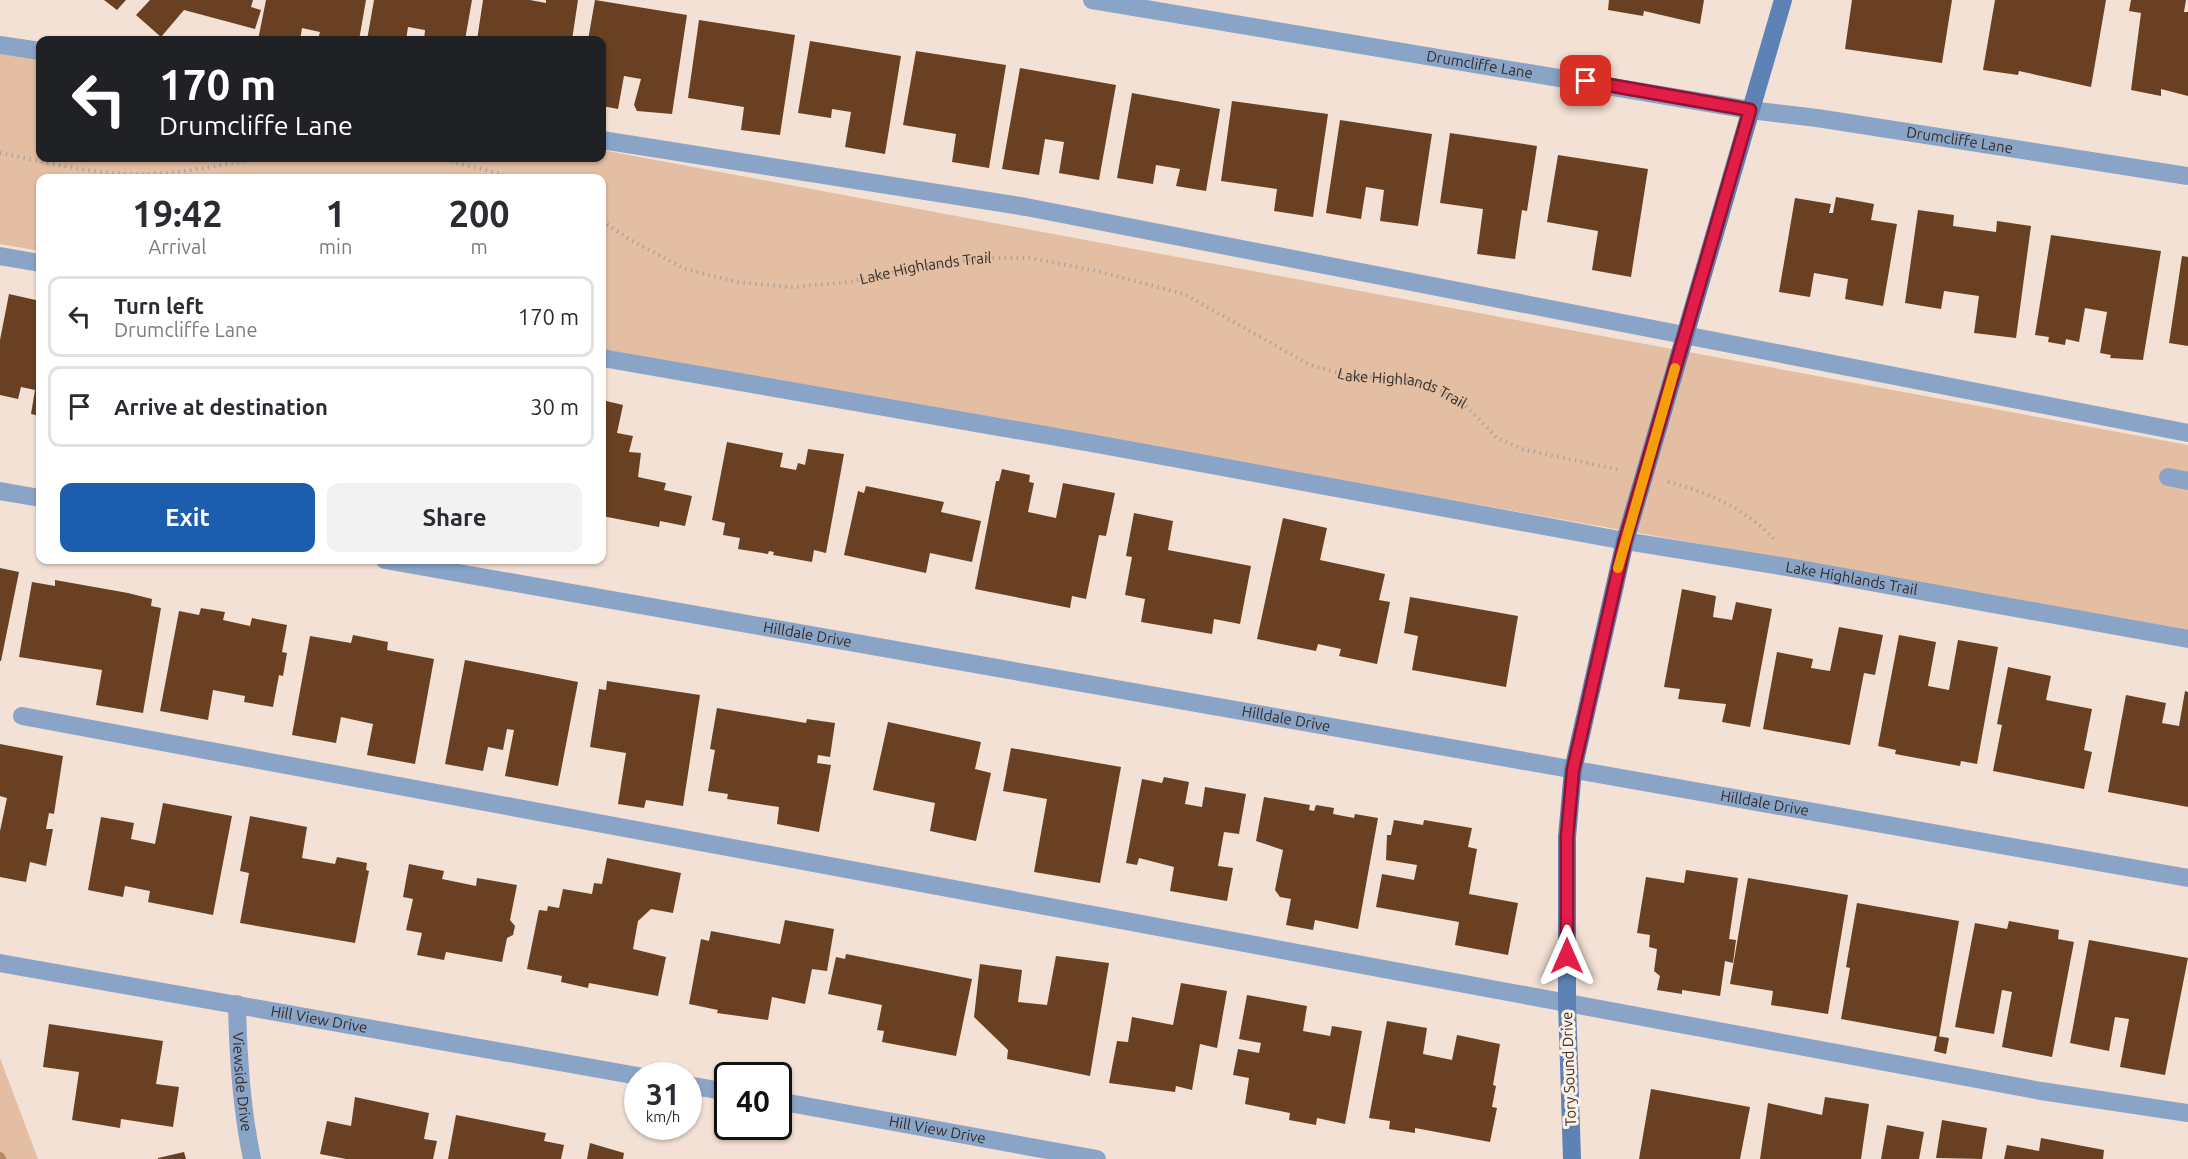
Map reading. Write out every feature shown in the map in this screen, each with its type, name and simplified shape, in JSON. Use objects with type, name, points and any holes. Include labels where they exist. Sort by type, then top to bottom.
[{"type":"street","name":"Drumcliffe Lane","points":[[1092,0],[1162,5],[1750,110],[1816,118],[2188,176]]},
{"type":"street","name":"Tory Sound Drive","points":[[1572,1159],[1566,1003],[1567,837],[1573,770],[1625,541],[1783,0]]},
{"type":"street","points":[[0,45],[36,50]]},
{"type":"street","points":[[606,141],[1026,207],[2188,433]]},
{"type":"street","points":[[0,256],[36,262]]},
{"type":"street","points":[[606,359],[1091,443],[1625,541],[1799,569]]},
{"type":"street","points":[[2168,477],[2188,481]]},
{"type":"street","points":[[0,491],[36,497]]},
{"type":"street","name":"Hilldale Drive","points":[[408,564],[2188,878]]},
{"type":"street","name":"Lake Highlands Trail","points":[[1799,569],[2188,639]]},
{"type":"street","points":[[22,716],[2041,1091],[2188,1113]]},
{"type":"street","name":"Hill View Drive","points":[[0,963],[624,1073]]},
{"type":"street","name":"Viewside Drive","points":[[237,1004],[238,1066],[244,1122],[252,1159]]},
{"type":"street","name":"Hill View Drive","points":[[792,1104],[1097,1159]]},
{"type":"path","points":[[0,153],[36,160]]},
{"type":"path","points":[[50,162],[110,173],[158,174],[238,162]]},
{"type":"path","points":[[455,162],[502,174]]},
{"type":"path","name":"Lake Highlands Trail","points":[[606,224],[629,239],[685,269],[737,282],[792,287],[849,282],[920,266],[984,258],[1030,258],[1101,272],[1184,294],[1310,365],[1349,376],[1411,380],[1434,387],[1464,404],[1497,438],[1522,449],[1645,475],[1691,488],[1727,503],[1764,528],[1789,554],[1799,569]]},
{"type":"shaded area","points":[[0,38],[36,45],[36,162],[606,162],[606,151],[2188,445],[2188,630],[606,351],[606,174],[36,174],[36,250],[0,244]]},
{"type":"shaded area","points":[[0,1058],[38,1159],[0,1159]]},
{"type":"building","points":[[104,0],[126,0],[117,10]]},
{"type":"building","points":[[150,0],[253,0],[251,7],[261,10],[255,29],[184,10],[162,36],[136,15]]},
{"type":"building","points":[[266,0],[366,0],[360,36],[319,36],[320,32],[302,28],[301,36],[259,36]]},
{"type":"building","points":[[374,0],[472,0],[466,36],[424,36],[425,30],[408,27],[407,36],[368,36]]},
{"type":"building","points":[[483,0],[530,0],[546,3],[546,0],[578,0],[573,36],[478,36]]},
{"type":"building","points":[[595,0],[687,15],[672,114],[637,111],[634,105],[641,79],[624,76],[618,109],[606,107],[606,36],[589,36]]},
{"type":"building","points":[[1609,0],[1704,0],[1700,24],[1644,11],[1643,16],[1608,10]]},
{"type":"building","points":[[1852,0],[1952,0],[1942,63],[1845,49]]},
{"type":"building","points":[[1995,0],[2106,0],[2091,87],[2019,71],[2018,75],[1983,70]]},
{"type":"building","points":[[2131,0],[2186,0],[2184,12],[2188,12],[2188,96],[2161,89],[2161,96],[2131,90],[2141,13],[2129,11]]},
{"type":"building","points":[[699,20],[795,35],[780,135],[741,130],[744,107],[688,98]]},
{"type":"building","points":[[810,41],[901,56],[885,154],[845,147],[851,112],[832,109],[831,118],[798,113]]},
{"type":"building","points":[[916,51],[1006,65],[989,168],[952,162],[956,134],[903,125]]},
{"type":"building","points":[[1020,68],[1116,85],[1099,180],[1059,173],[1064,142],[1045,139],[1039,175],[1002,169]]},
{"type":"building","points":[[1132,93],[1220,109],[1206,191],[1176,186],[1180,169],[1156,165],[1153,184],[1117,178]]},
{"type":"building","points":[[1232,101],[1328,114],[1313,217],[1274,211],[1277,189],[1221,181]]},
{"type":"building","points":[[1340,120],[1432,134],[1418,226],[1380,221],[1384,190],[1366,187],[1361,219],[1326,213]]},
{"type":"building","points":[[1450,133],[1537,146],[1527,211],[1522,210],[1515,259],[1477,254],[1483,209],[1440,203]]},
{"type":"building","points":[[1558,155],[1648,169],[1631,277],[1592,270],[1598,231],[1547,222]]},
{"type":"building","points":[[1836,197],[1874,204],[1871,220],[1897,224],[1883,306],[1845,299],[1848,279],[1814,273],[1810,297],[1779,292],[1795,198],[1831,204],[1829,213],[1833,213]]},
{"type":"building","points":[[1918,210],[1954,215],[1953,226],[1996,232],[1997,221],[2031,226],[2016,338],[1974,333],[1979,296],[1944,291],[1941,309],[1905,303]]},
{"type":"building","points":[[2051,235],[2161,251],[2143,360],[2110,358],[2111,355],[2100,353],[2107,312],[2085,308],[2079,342],[2066,339],[2065,345],[2048,342],[2049,337],[2035,335]]},
{"type":"building","points":[[2182,256],[2188,257],[2188,346],[2169,343]]},
{"type":"building","points":[[9,294],[36,300],[36,415],[31,414],[35,390],[21,387],[18,399],[0,395],[0,340]]},
{"type":"building","points":[[606,401],[623,405],[617,433],[633,436],[629,452],[641,453],[638,477],[666,483],[664,490],[692,496],[685,526],[660,521],[659,527],[606,517]]},
{"type":"building","points":[[727,442],[783,453],[780,467],[796,470],[798,463],[805,465],[808,449],[844,454],[826,553],[814,550],[812,562],[773,555],[774,552],[769,551],[768,554],[738,549],[740,538],[723,535],[725,523],[712,520]]},
{"type":"building","points":[[1002,469],[1030,475],[1029,482],[1034,483],[1028,512],[1056,518],[1063,483],[1115,493],[1106,536],[1099,535],[1086,599],[1072,596],[1070,608],[975,589],[996,481],[999,481]]},
{"type":"building","points":[[866,486],[944,502],[941,512],[981,521],[972,562],[930,553],[926,573],[844,555],[858,491],[864,493]]},
{"type":"building","points":[[1134,513],[1173,521],[1168,550],[1251,566],[1240,624],[1214,619],[1212,634],[1141,622],[1145,599],[1125,595],[1132,557],[1126,556]]},
{"type":"building","points":[[1283,518],[1327,528],[1320,560],[1385,574],[1379,600],[1390,602],[1377,664],[1339,656],[1341,649],[1318,644],[1316,651],[1257,639]]},
{"type":"building","points":[[0,568],[19,572],[1,661],[0,661]]},
{"type":"building","points":[[55,580],[152,599],[151,606],[161,608],[143,713],[96,705],[102,670],[19,657],[32,582],[55,586]]},
{"type":"building","points":[[1682,589],[1716,596],[1713,617],[1732,620],[1736,602],[1772,609],[1750,727],[1722,722],[1726,704],[1678,699],[1680,689],[1664,687]]},
{"type":"building","points":[[1410,597],[1518,616],[1506,687],[1412,670],[1418,636],[1404,633]]},
{"type":"building","points":[[201,608],[225,612],[223,620],[250,626],[252,618],[287,625],[282,652],[287,653],[283,676],[279,675],[273,707],[244,702],[245,696],[213,690],[208,720],[160,711],[179,611],[199,615]]},
{"type":"building","points":[[1839,627],[1883,635],[1875,675],[1864,673],[1850,745],[1763,729],[1777,652],[1813,659],[1811,668],[1830,671]]},
{"type":"building","points":[[353,635],[388,642],[387,650],[434,659],[415,764],[367,755],[373,724],[341,717],[336,743],[292,735],[310,636],[351,643]]},
{"type":"building","points":[[1899,635],[1936,642],[1928,686],[1949,690],[1958,640],[1998,647],[1977,764],[1961,761],[1960,766],[1895,754],[1896,750],[1878,746]]},
{"type":"building","points":[[465,660],[578,682],[558,786],[505,776],[514,730],[507,729],[503,750],[488,747],[483,771],[445,764]]},
{"type":"building","points":[[2008,667],[2051,676],[2046,700],[2092,709],[2084,750],[2092,752],[2084,789],[1993,771],[2002,725],[1997,724]]},
{"type":"building","points":[[607,681],[700,695],[683,806],[646,800],[644,808],[618,804],[626,753],[590,747],[599,689],[606,690]]},
{"type":"building","points":[[2185,691],[2188,692],[2188,807],[2108,792],[2126,695],[2166,703],[2162,723],[2179,726]]},
{"type":"building","points":[[717,708],[806,723],[807,719],[835,723],[830,757],[818,755],[817,763],[831,765],[819,832],[777,824],[779,807],[727,799],[728,794],[708,791],[715,750],[710,749]]},
{"type":"building","points":[[888,722],[981,742],[975,769],[991,773],[976,841],[930,831],[935,803],[873,790]]},
{"type":"building","points":[[0,744],[63,756],[54,814],[49,813],[46,829],[53,829],[46,866],[30,862],[26,882],[0,877],[0,831],[7,798],[0,796]]},
{"type":"building","points":[[1011,748],[1121,767],[1100,883],[1034,872],[1047,799],[1003,791]]},
{"type":"building","points":[[1164,777],[1189,782],[1185,804],[1202,807],[1205,787],[1246,794],[1239,834],[1224,832],[1218,866],[1233,868],[1227,901],[1170,891],[1174,867],[1139,858],[1137,865],[1126,863],[1142,779],[1162,783]]},
{"type":"building","points":[[1264,797],[1310,805],[1309,810],[1314,811],[1316,805],[1334,808],[1333,814],[1354,818],[1355,814],[1378,818],[1358,929],[1315,920],[1313,930],[1286,925],[1291,899],[1280,897],[1275,890],[1283,850],[1256,841]]},
{"type":"building","points":[[163,803],[232,816],[213,915],[148,902],[150,891],[125,886],[123,897],[88,890],[101,817],[134,823],[131,839],[155,844]]},
{"type":"building","points":[[250,816],[307,827],[302,858],[335,864],[337,857],[367,863],[366,870],[369,871],[355,943],[240,923],[249,873],[240,871]]},
{"type":"building","points":[[1394,820],[1423,825],[1424,820],[1472,828],[1468,847],[1477,849],[1469,894],[1518,903],[1508,955],[1455,945],[1459,922],[1376,907],[1382,874],[1414,880],[1417,865],[1386,860],[1387,835],[1391,835]]},
{"type":"building","points":[[607,858],[681,873],[673,913],[651,909],[638,921],[633,949],[666,957],[658,996],[589,983],[588,988],[561,982],[562,976],[527,969],[539,910],[547,911],[548,906],[559,908],[563,889],[592,894],[594,883],[602,884]]},
{"type":"building","points":[[409,864],[444,871],[442,879],[476,886],[477,878],[517,885],[510,920],[515,926],[513,935],[507,938],[502,962],[446,952],[444,960],[417,955],[422,933],[406,930],[413,899],[403,897]]},
{"type":"building","points":[[1686,870],[1738,878],[1729,939],[1736,940],[1733,963],[1725,961],[1720,996],[1682,990],[1682,994],[1657,990],[1660,976],[1654,971],[1657,949],[1649,947],[1650,935],[1637,933],[1646,877],[1684,883]]},
{"type":"building","points":[[1748,878],[1848,895],[1828,1014],[1771,1005],[1773,991],[1730,984]]},
{"type":"building","points":[[1857,903],[1959,921],[1939,1037],[1841,1019],[1850,968],[1846,967]]},
{"type":"building","points":[[785,920],[834,929],[827,971],[812,969],[805,1004],[772,997],[768,1020],[717,1013],[718,1010],[689,1004],[701,939],[709,941],[711,931],[780,944]]},
{"type":"building","points":[[2009,921],[2059,930],[2058,939],[2074,942],[2052,1057],[2002,1047],[2012,992],[2002,990],[1994,1034],[1955,1027],[1975,923],[2007,929]]},
{"type":"building","points":[[2089,940],[2188,958],[2165,1075],[2120,1067],[2129,1019],[2115,1017],[2109,1051],[2070,1043]]},
{"type":"building","points":[[846,954],[972,979],[956,1056],[882,1042],[884,1031],[877,1030],[882,1005],[828,994],[836,957],[845,959]]},
{"type":"building","points":[[1056,956],[1109,963],[1090,1076],[1007,1059],[1008,1050],[974,1017],[980,964],[1022,970],[1018,1002],[1047,1005]]},
{"type":"building","points":[[1181,983],[1227,991],[1217,1048],[1200,1044],[1192,1090],[1176,1086],[1175,1092],[1109,1083],[1117,1041],[1128,1042],[1132,1017],[1173,1025]]},
{"type":"building","points":[[1247,995],[1307,1006],[1303,1031],[1330,1036],[1332,1026],[1362,1031],[1345,1124],[1317,1118],[1316,1125],[1289,1120],[1290,1113],[1245,1104],[1249,1078],[1233,1075],[1238,1049],[1259,1053],[1261,1043],[1239,1039]]},
{"type":"building","points":[[1387,1021],[1427,1028],[1423,1054],[1452,1060],[1457,1035],[1500,1044],[1493,1085],[1496,1086],[1492,1107],[1497,1108],[1490,1142],[1415,1128],[1415,1133],[1389,1129],[1390,1121],[1369,1118]]},
{"type":"building","points":[[49,1024],[163,1041],[156,1084],[179,1087],[173,1127],[121,1119],[120,1128],[72,1120],[79,1072],[43,1067]]},
{"type":"building","points":[[1937,1036],[1949,1038],[1946,1054],[1934,1051]]},
{"type":"building","points":[[1651,1089],[1750,1107],[1740,1159],[1639,1159]]},
{"type":"building","points":[[355,1097],[429,1113],[424,1139],[437,1141],[433,1159],[346,1159],[320,1154],[327,1121],[351,1126]]},
{"type":"building","points":[[1825,1097],[1869,1104],[1861,1159],[1760,1159],[1768,1103],[1822,1115]]},
{"type":"building","points":[[456,1115],[546,1133],[544,1141],[564,1145],[561,1159],[448,1159]]},
{"type":"building","points":[[1942,1120],[1987,1128],[1982,1159],[1936,1158]]},
{"type":"building","points":[[1887,1125],[1924,1132],[1919,1159],[1881,1159]]},
{"type":"building","points":[[2041,1138],[2104,1150],[2103,1159],[2004,1159],[2007,1145],[2039,1151]]},
{"type":"building","points":[[590,1143],[624,1153],[623,1159],[587,1159]]},
{"type":"building","points":[[184,1152],[186,1159],[158,1159],[158,1158]]},
{"type":"slow traffic","points":[[1618,568],[1675,368]]},
{"type":"route","points":[[1567,956],[1567,837],[1573,770],[1625,541],[1750,110],[1586,81]]}]
